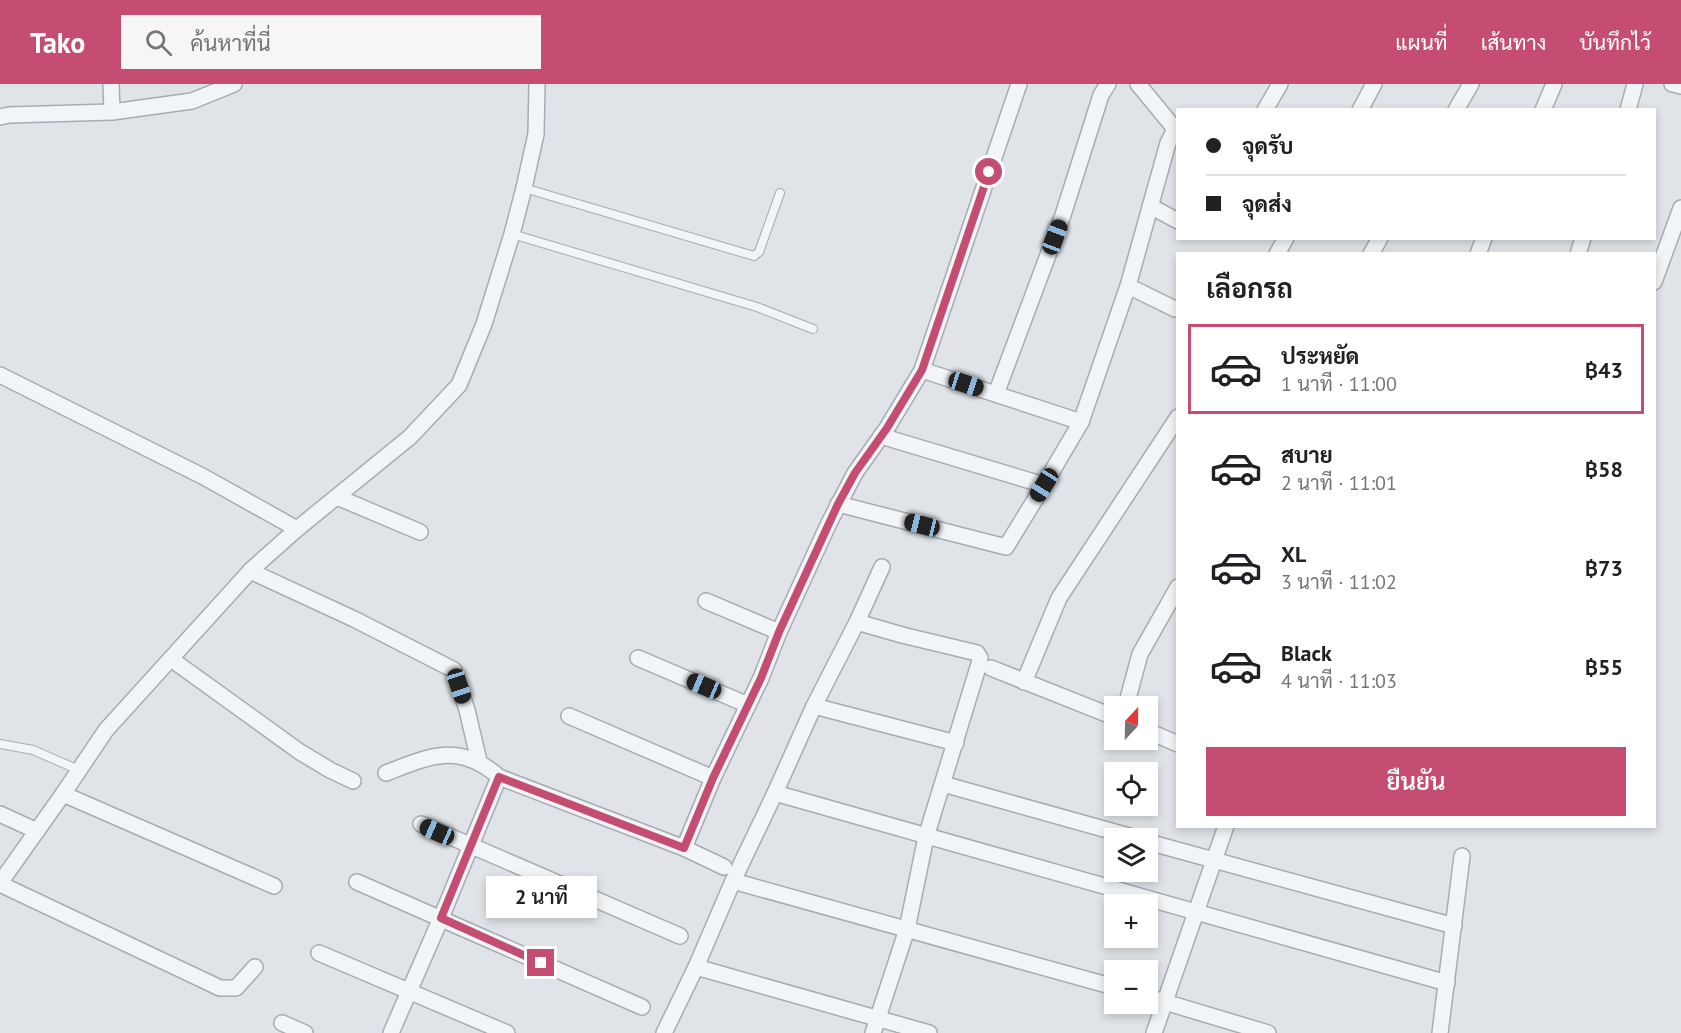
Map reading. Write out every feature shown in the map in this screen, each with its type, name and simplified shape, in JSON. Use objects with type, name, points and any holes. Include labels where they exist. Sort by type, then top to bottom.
[{"type":"street","points":[[111,84],[112,112]]},
{"type":"street","points":[[255,967],[236,988],[220,988],[0,884],[106,730],[250,571],[297,529],[410,437],[459,385],[484,324],[524,188],[536,134],[537,84]]},
{"type":"street","points":[[684,848],[713,778],[761,678],[779,632],[838,504],[855,473],[922,370],[1019,84]]},
{"type":"street","points":[[996,394],[1063,215],[1101,95],[1108,84]]},
{"type":"street","points":[[838,504],[1006,547],[1081,422],[1128,286],[1168,143],[1176,130],[1138,84]]},
{"type":"street","points":[[1265,108],[1280,84]]},
{"type":"street","points":[[1361,108],[1374,84]]},
{"type":"street","points":[[1457,108],[1471,84]]},
{"type":"street","points":[[1544,108],[1554,84]]},
{"type":"street","points":[[1629,108],[1635,84]]},
{"type":"street","points":[[1672,84],[1681,86]]},
{"type":"street","points":[[0,117],[112,112],[192,101],[226,85]]},
{"type":"street","points":[[1150,206],[1176,220]]},
{"type":"street","points":[[1656,277],[1681,208]]},
{"type":"street","points":[[1128,286],[1175,309]]},
{"type":"street","points":[[922,370],[1081,422]]},
{"type":"street","points":[[0,375],[204,477],[297,529]]},
{"type":"street","points":[[1024,682],[1059,598],[1176,420]]},
{"type":"street","points":[[881,436],[1044,485]]},
{"type":"street","points":[[337,496],[420,532]]},
{"type":"street","points":[[664,1033],[814,706],[882,567]]},
{"type":"street","points":[[250,571],[354,619],[454,670]]},
{"type":"street","points":[[1129,696],[1140,654],[1176,591]]},
{"type":"street","points":[[706,601],[779,632]]},
{"type":"street","points":[[857,622],[977,653],[980,658],[926,837],[907,929],[875,1026]]},
{"type":"street","points":[[638,658],[748,705]]},
{"type":"street","points":[[171,659],[300,752],[353,781]]},
{"type":"street","points":[[991,668],[1104,713]]},
{"type":"street","points":[[459,686],[467,710],[478,761]]},
{"type":"street","points":[[814,706],[956,743]]},
{"type":"street","points":[[569,716],[713,778]]},
{"type":"street","points":[[1158,735],[1176,743]]},
{"type":"street","points":[[386,774],[423,759],[452,755],[478,761],[499,777],[684,848],[724,867]]},
{"type":"street","points":[[391,1033],[499,777]]},
{"type":"street","points":[[943,784],[1104,829]]},
{"type":"street","points":[[775,793],[1447,983]]},
{"type":"street","points":[[63,794],[274,886]]},
{"type":"street","points":[[0,814],[37,831]]},
{"type":"street","points":[[420,824],[680,936]]},
{"type":"street","points":[[1154,1033],[1225,828]]},
{"type":"street","points":[[1158,845],[1454,926]]},
{"type":"street","points":[[1440,1033],[1462,856]]},
{"type":"street","points":[[733,881],[1104,984]]},
{"type":"street","points":[[357,882],[642,1007]]},
{"type":"street","points":[[319,953],[507,1033]]},
{"type":"street","points":[[696,967],[875,1026],[929,1033]]},
{"type":"street","points":[[1158,1000],[1268,1033]]},
{"type":"street","points":[[282,1023],[304,1033]]},
{"type":"lane","points":[[524,188],[754,256],[759,252],[763,243],[780,193]]},
{"type":"lane","points":[[512,234],[757,307],[813,329]]},
{"type":"lane","points":[[0,744],[33,750],[80,770]]},
{"type":"route","points":[[541,963],[441,918],[499,777],[684,848],[713,778],[761,678],[779,632],[838,504],[855,473],[887,428],[922,370],[989,172]]}]
